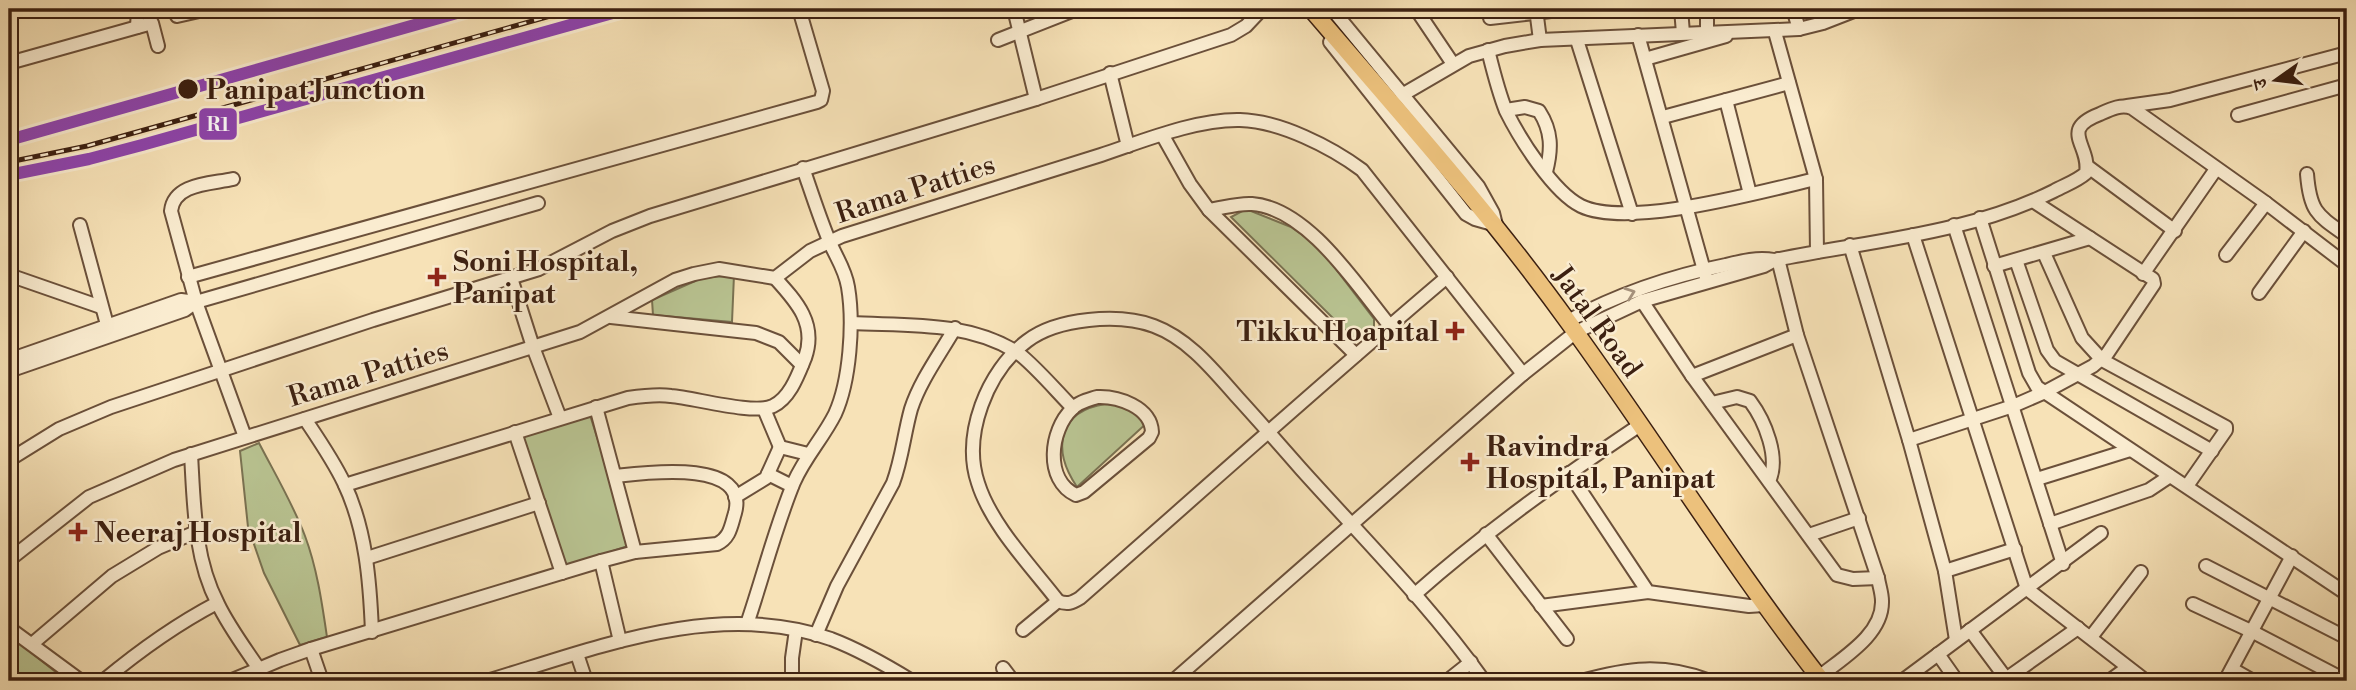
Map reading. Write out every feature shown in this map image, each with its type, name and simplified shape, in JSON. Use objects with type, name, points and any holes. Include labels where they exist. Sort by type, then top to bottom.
[{"type":"main road","name":"Jatal Road","points":[[1311,9],[1496,225],[1572,326],[1765,605],[1820,679]]},
{"type":"street","points":[[137,27],[138,9]]},
{"type":"street","points":[[175,13],[208,9]]},
{"type":"street","points":[[188,277],[817,102],[821,100],[823,91],[799,9]]},
{"type":"street","points":[[1014,9],[1036,99]]},
{"type":"street","points":[[999,40],[1074,9]]},
{"type":"street","points":[[9,460],[59,429],[111,407],[539,269],[628,224],[803,168],[1036,99],[1231,35],[1246,26],[1262,9]]},
{"type":"street","points":[[1303,9],[1466,214],[1496,225],[1493,213],[1478,186],[1332,9]]},
{"type":"street","points":[[1490,18],[1568,9]]},
{"type":"street","points":[[1681,9],[1684,33]]},
{"type":"street","points":[[1707,9],[1707,32]]},
{"type":"street","points":[[1793,9],[1799,29]]},
{"type":"street","points":[[1402,95],[1453,64],[1488,50],[1541,40],[1707,32],[1775,32],[1823,23],[1859,9]]},
{"type":"street","points":[[1424,11],[1453,64]]},
{"type":"street","points":[[1536,11],[1541,40]]},
{"type":"street","points":[[9,63],[152,23],[158,46]]},
{"type":"street","points":[[1645,59],[1742,32]]},
{"type":"street","points":[[1775,32],[1816,179],[1817,252]]},
{"type":"street","points":[[1638,35],[1706,275]]},
{"type":"street","points":[[1577,40],[1632,214]]},
{"type":"street","points":[[1488,50],[1506,110],[1521,137],[1562,191],[1579,205],[1610,214],[1632,214],[1688,206],[1816,179]]},
{"type":"street","points":[[1173,681],[1523,374],[1572,326],[1615,298],[1756,259],[1777,259],[1817,252],[1994,216],[2033,201],[2087,173],[2088,166],[2078,137],[2080,126],[2093,116],[2119,106],[2170,100],[2347,54]]},
{"type":"street","points":[[1110,73],[1128,146]]},
{"type":"street","points":[[1663,117],[1789,83]]},
{"type":"street","points":[[2238,115],[2347,85]]},
{"type":"street","points":[[1726,100],[1750,194]]},
{"type":"street","points":[[2127,106],[2266,203],[2347,265]]},
{"type":"street","points":[[1506,110],[1525,107],[1539,111],[1549,131],[1551,143],[1546,172]]},
{"type":"street","name":"Rama Patties","points":[[9,560],[89,497],[191,454],[580,332],[694,274],[719,270],[775,278],[810,251],[829,241],[1196,125],[1241,120],[1267,124],[1327,148],[1362,170],[1523,374]]},
{"type":"street","points":[[1163,136],[1209,210],[1356,355]]},
{"type":"street","points":[[2088,166],[2175,230]]},
{"type":"street","points":[[747,624],[792,486],[808,454],[831,421],[838,405],[846,370],[851,323],[845,273],[829,241],[803,168]]},
{"type":"street","points":[[2143,274],[2216,169]]},
{"type":"street","points":[[2307,174],[2310,204],[2347,236]]},
{"type":"street","points":[[233,179],[183,190],[174,198],[171,211],[196,302],[245,437]]},
{"type":"street","points":[[1909,440],[2012,406],[2043,393],[2102,360],[2154,284],[2152,278],[2033,201]]},
{"type":"street","points":[[2226,255],[2266,203]]},
{"type":"street","points":[[9,360],[185,310],[196,302],[538,204]]},
{"type":"street","points":[[1209,210],[1250,204],[1265,206],[1296,221],[1322,243],[1390,326]]},
{"type":"street","points":[[1980,218],[2029,373],[2032,381],[2043,393],[2347,594]]},
{"type":"street","points":[[80,225],[108,331]]},
{"type":"street","points":[[1954,225],[2063,564]]},
{"type":"street","points":[[2259,292],[2304,231]]},
{"type":"street","points":[[1913,234],[2027,589],[2146,681]]},
{"type":"street","points":[[1994,267],[2090,238]]},
{"type":"street","points":[[1850,245],[1945,571],[1956,640]]},
{"type":"street","points":[[2044,253],[2082,338],[2102,360],[2225,425],[2227,430],[2187,486]]},
{"type":"street","points":[[1777,259],[1797,335],[1859,518],[1878,578],[1882,601],[1877,624],[1820,679]]},
{"type":"street","points":[[2016,260],[2050,355],[2076,374],[2212,450]]},
{"type":"street","points":[[9,275],[102,307]]},
{"type":"street","points":[[1572,326],[1706,275]]},
{"type":"street","points":[[1447,277],[1356,355],[1269,433],[1080,598],[1071,603],[1058,601],[986,503],[977,482],[973,457],[977,418],[985,397],[1016,351],[1040,333],[1086,320],[1131,320],[1155,326],[1197,355],[1269,433],[1414,595],[1484,681]]},
{"type":"street","points":[[511,278],[560,418]]},
{"type":"street","points":[[345,485],[628,398],[657,395],[764,409],[784,399],[808,348],[808,325],[804,314],[775,278]]},
{"type":"street","points":[[1642,301],[1692,376],[1836,575],[1853,579],[1878,578]]},
{"type":"street","points":[[611,317],[756,332],[779,342],[802,365]]},
{"type":"street","points":[[851,323],[955,328],[1016,351],[1073,408]]},
{"type":"street","points":[[816,635],[837,586],[893,484],[900,466],[916,397],[955,328]]},
{"type":"street","points":[[9,371],[108,331]]},
{"type":"street","points":[[1692,376],[1797,335]]},
{"type":"street","points":[[1106,397],[1137,408],[1147,415],[1152,425],[1149,438],[1084,492],[1076,495],[1069,492],[1059,478],[1054,444],[1057,428],[1073,408],[1084,401],[1106,397]]},
{"type":"street","points":[[1712,403],[1737,397],[1751,401],[1761,420],[1773,459],[1774,471],[1769,481]]},
{"type":"street","points":[[596,407],[635,552]]},
{"type":"street","points":[[735,497],[763,481],[780,447],[764,409]]},
{"type":"street","points":[[305,419],[345,485],[367,558],[372,632]]},
{"type":"street","points":[[1414,595],[1486,534],[1640,425]]},
{"type":"street","points":[[515,432],[562,573]]},
{"type":"street","points":[[780,447],[808,454]]},
{"type":"street","points":[[2036,479],[2130,450]]},
{"type":"street","points":[[191,454],[196,532],[207,577],[217,603],[259,669]]},
{"type":"street","points":[[230,681],[311,649],[601,561],[635,552],[707,545],[724,540],[729,533],[736,508],[735,497],[731,488],[710,475],[670,471],[615,476]]},
{"type":"street","points":[[1569,473],[1648,592]]},
{"type":"street","points":[[768,474],[792,486]]},
{"type":"street","points":[[2050,524],[2149,490],[2170,476]]},
{"type":"street","points":[[367,558],[539,503]]},
{"type":"street","points":[[1809,535],[1859,518]]},
{"type":"street","points":[[32,644],[112,576],[158,548],[196,532]]},
{"type":"street","points":[[1902,681],[2063,564],[2101,533]]},
{"type":"street","points":[[1486,534],[1567,639]]},
{"type":"street","points":[[1945,571],[2015,549]]},
{"type":"street","points":[[2225,681],[2292,556]]},
{"type":"street","points":[[601,561],[620,641]]},
{"type":"street","points":[[2206,566],[2347,638]]},
{"type":"street","points":[[2091,637],[2141,572]]},
{"type":"street","points":[[1541,606],[1648,592],[1749,606],[1765,605]]},
{"type":"street","points":[[1023,631],[1058,601]]},
{"type":"street","points":[[103,681],[184,620],[217,603]]},
{"type":"street","points":[[2193,604],[2347,681]]},
{"type":"street","points":[[486,681],[620,641],[689,627],[747,624],[816,635],[873,657],[912,681]]},
{"type":"street","points":[[9,628],[80,681]]},
{"type":"street","points":[[1970,630],[2006,680],[2078,628]]},
{"type":"street","points":[[792,681],[796,630]]},
{"type":"street","points":[[311,649],[322,681]]},
{"type":"street","points":[[577,653],[586,681]]},
{"type":"street","points":[[1938,654],[1957,681]]},
{"type":"street","points":[[1447,681],[1471,662]]},
{"type":"street","points":[[1003,668],[1013,681]]},
{"type":"street","points":[[1581,681],[1612,672],[1666,668],[1710,681]]},
{"type":"street","points":[[1661,681],[1666,668]]},
{"type":"street","points":[[2109,681],[2127,668]]},
{"type":"street","points":[[2232,669],[2253,681]]},
{"type":"green space","points":[[1246,209],[1291,227],[1319,247],[1374,319],[1374,328],[1361,339],[1351,336],[1231,217]]},
{"type":"green space","points":[[734,275],[732,322],[653,315],[652,300],[702,278]]},
{"type":"green space","points":[[1106,404],[1120,405],[1149,421],[1077,487],[1064,459],[1064,434],[1077,415]]},
{"type":"green space","points":[[590,415],[631,545],[564,567],[523,436]]},
{"type":"green space","points":[[259,443],[300,524],[319,586],[327,637],[300,645],[264,573],[248,527],[240,451]]},
{"type":"green space","points":[[9,635],[67,681],[9,681]]},
{"type":"railway","points":[[9,162],[87,146],[575,9]]},
{"type":"railway","points":[[9,175],[142,145],[627,9]]},
{"type":"transit line","name":"R1","points":[[9,140],[471,9]]},
{"type":"transit line","name":"R1","points":[[9,175],[142,145],[627,9]]},
{"type":"place","name":"Panipat Junction","points":[[188,89]]},
{"type":"place","name":"Soni Hospital, Panipat","points":[[437,277]]},
{"type":"place","name":"Tikku Hoapital","points":[[1455,331]]},
{"type":"place","name":"Ravindra Hospital, Panipat","points":[[1470,462]]},
{"type":"place","name":"Neeraj Hospital","points":[[78,532]]}]
